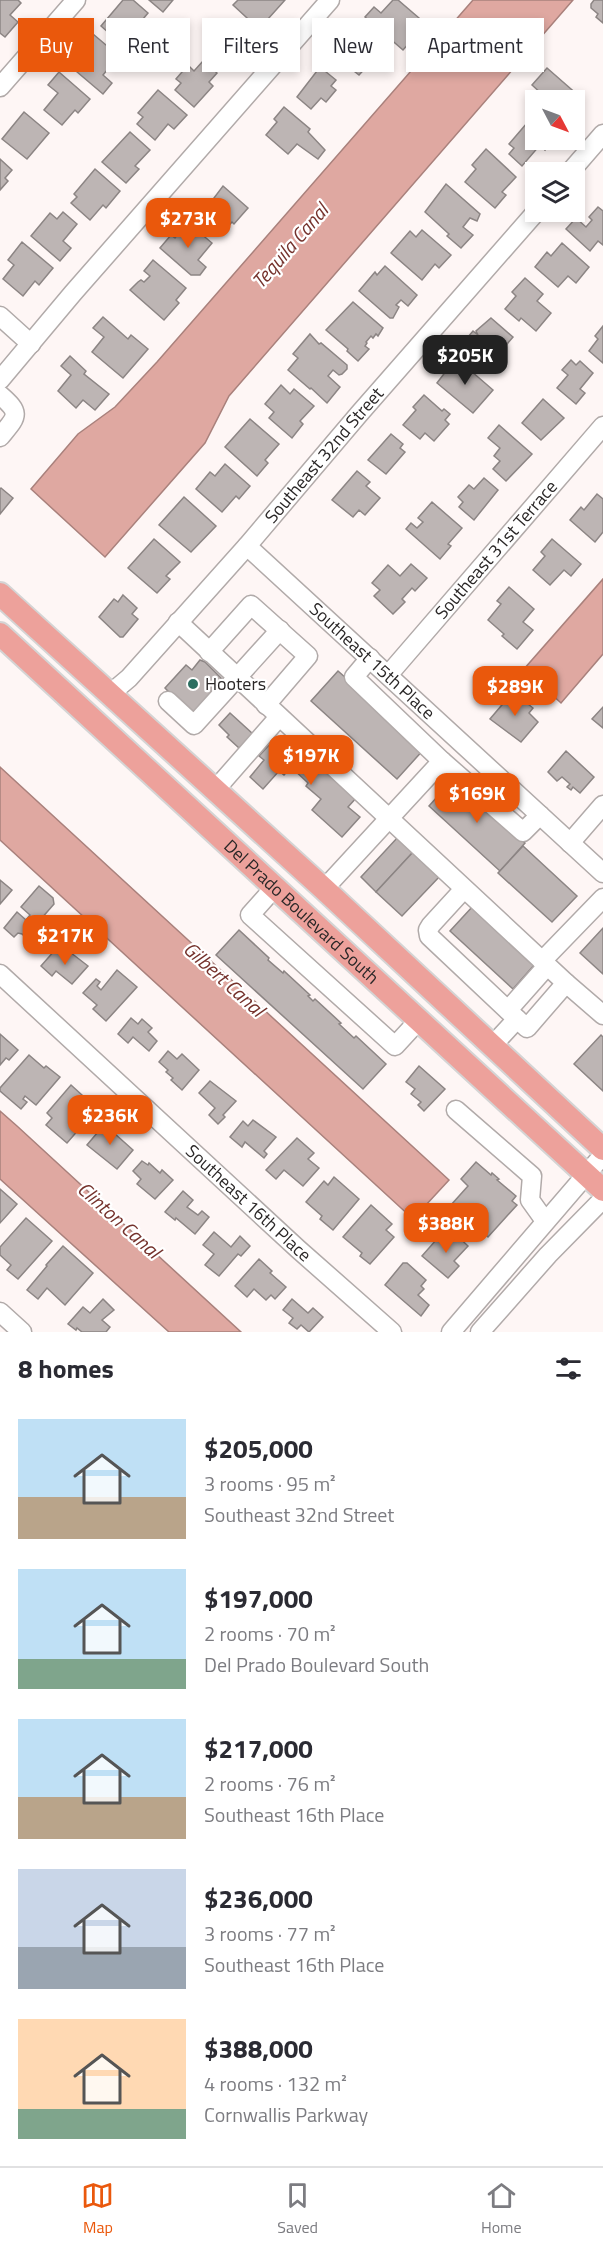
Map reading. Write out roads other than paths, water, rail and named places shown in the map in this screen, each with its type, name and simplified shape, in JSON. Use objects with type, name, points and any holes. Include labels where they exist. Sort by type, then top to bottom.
[{"type":"main road","name":"Del Prado Boulevard South","points":[[0,594],[324,889],[603,1149]]},
{"type":"main road","name":"Del Prado Boulevard South","points":[[0,634],[603,1190]]},
{"type":"main road","points":[[60,690],[110,694]]},
{"type":"street","points":[[0,87],[76,0]]},
{"type":"street","points":[[0,380],[330,0]]},
{"type":"street","points":[[579,162],[603,134]]},
{"type":"street","name":"Southeast 32nd Street","points":[[110,694],[129,678],[247,546],[344,431],[527,222]]},
{"type":"street","points":[[0,316],[31,344]]},
{"type":"street","points":[[0,395],[14,408],[16,414],[15,419],[0,436]]},
{"type":"street","name":"Southeast 31st Terrace","points":[[389,674],[603,426]]},
{"type":"street","name":"Southeast 15th Place","points":[[247,546],[603,873]]},
{"type":"street","points":[[209,652],[251,605],[308,656],[273,711],[215,790]]},
{"type":"street","points":[[178,622],[566,984],[603,1015]]},
{"type":"street","points":[[168,701],[194,725],[280,630]]},
{"type":"street","points":[[370,658],[354,677],[442,760],[523,832],[540,815]]},
{"type":"street","points":[[324,889],[442,760]]},
{"type":"street","points":[[570,843],[603,805]]},
{"type":"street","points":[[275,887],[250,915],[395,1046],[419,1020]]},
{"type":"street","points":[[464,889],[431,925],[428,930],[429,936],[527,1028],[566,984]]},
{"type":"street","points":[[492,1046],[545,964],[603,898]]},
{"type":"street","name":"Southeast 16th Place","points":[[0,974],[298,1249],[392,1332]]},
{"type":"street","points":[[456,1110],[532,1176],[530,1200],[545,1221]]},
{"type":"street","points":[[451,1332],[603,1155]]},
{"type":"street","points":[[480,1332],[548,1255],[603,1199]]},
{"type":"street","points":[[0,1312],[22,1332]]},
{"type":"water","points":[[473,0],[573,0],[544,33],[544,18],[457,18]]},
{"type":"water","name":"Tequila Canal","points":[[410,72],[510,72],[229,396],[205,443],[105,557],[31,489],[78,434],[115,407]]},
{"type":"water","points":[[603,579],[603,654],[561,703],[524,669]]},
{"type":"water","name":"Gilbert Canal","points":[[0,767],[449,1180],[413,1219],[0,840]]},
{"type":"water","points":[[0,1111],[241,1332],[169,1332],[0,1179]]},
{"type":"place","name":"Hooters","points":[[193,684]]},
{"type":"water label","name":"Clinton Canal","points":[[119,1220]]}]
